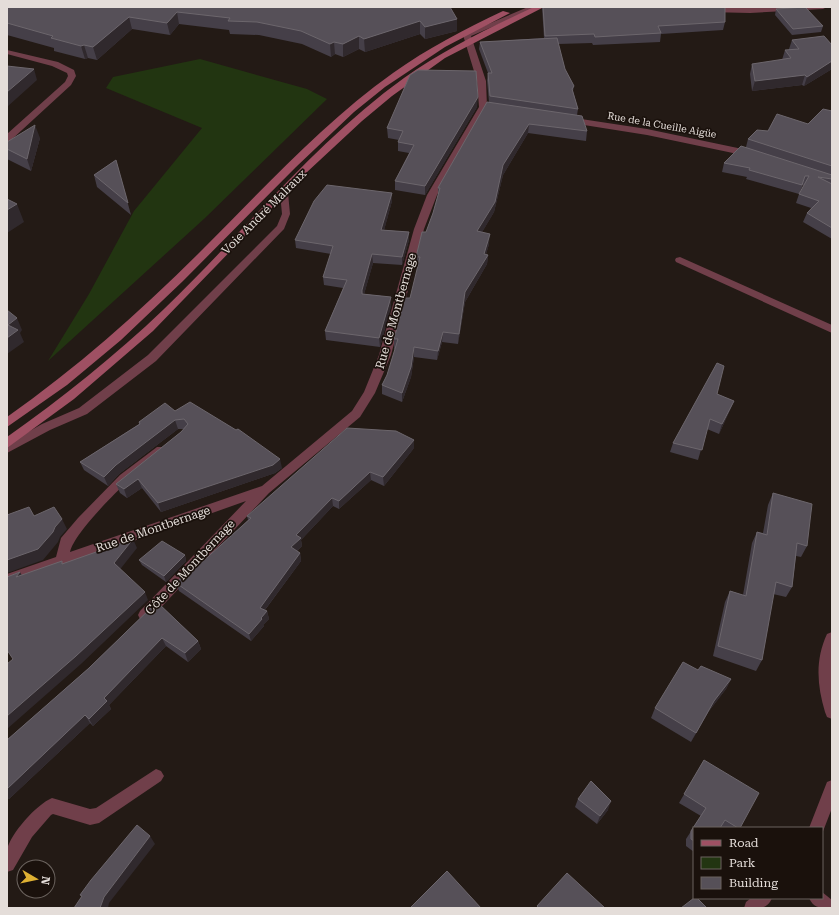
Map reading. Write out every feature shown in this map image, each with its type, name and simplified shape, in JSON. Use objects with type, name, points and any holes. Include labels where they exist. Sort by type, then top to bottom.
[{"type":"main road","name":"Voie André Malraux","points":[[7,423],[98,354],[151,307],[324,136],[382,85],[443,45],[521,7]]},
{"type":"main road","name":"Voie André Malraux","points":[[7,443],[48,414],[114,360],[168,311],[284,193],[364,115],[390,93],[454,50],[496,27],[540,7]]},
{"type":"street","name":"Rue de Montbernage","points":[[7,580],[266,489],[356,414],[369,393],[385,355],[419,229],[432,195],[489,107],[467,35],[535,7]]},
{"type":"street","points":[[700,10],[750,11],[822,7]]},
{"type":"street","points":[[7,52],[62,66],[71,72],[72,76],[68,84],[7,139]]},
{"type":"street","name":"Rue de la Cueille Aigüe","points":[[560,118],[681,138],[760,156]]},
{"type":"street","points":[[680,260],[832,329]]},
{"type":"street","points":[[62,561],[66,542],[82,522],[124,478],[173,441]]},
{"type":"street","name":"Côte de Montbernage","points":[[135,624],[266,489]]},
{"type":"street","points":[[832,638],[828,647],[824,671],[825,692],[832,712]]},
{"type":"street","points":[[7,864],[37,818],[47,808],[52,806],[90,817],[99,816],[156,776]]},
{"type":"street","points":[[817,827],[832,787]]},
{"type":"street","points":[[752,908],[763,899]]},
{"type":"street","points":[[818,899],[830,908]]},
{"type":"lane","points":[[7,449],[46,427],[83,411],[152,358],[281,227],[286,214],[284,193]]},
{"type":"green space","points":[[200,59],[307,89],[327,99],[205,218],[48,361],[89,294],[134,211],[202,128],[106,88],[113,77]]},
{"type":"building","points":[[7,7],[450,7],[457,19],[425,27],[420,21],[364,39],[359,36],[343,44],[334,42],[330,44],[301,31],[257,22],[228,21],[230,18],[177,12],[167,23],[129,17],[93,47],[84,45],[81,46],[51,38],[53,36],[7,23]]},
{"type":"building","points":[[543,7],[725,7],[725,22],[658,26],[661,33],[595,37],[594,34],[545,36]]},
{"type":"building","points":[[805,7],[823,26],[793,29],[776,9]]},
{"type":"building","points":[[824,36],[832,45],[832,61],[807,77],[805,75],[755,81],[752,64],[791,58],[785,50],[799,49],[792,40]]},
{"type":"building","points":[[557,38],[565,69],[574,86],[572,89],[578,109],[490,96],[488,73],[492,73],[480,42]]},
{"type":"building","points":[[7,66],[34,69],[7,92]]},
{"type":"building","points":[[418,70],[476,71],[478,97],[425,186],[395,181],[414,145],[398,142],[403,131],[387,128],[410,75]]},
{"type":"building","points":[[487,102],[582,116],[587,131],[529,124],[503,165],[495,202],[477,231],[490,234],[484,254],[488,255],[465,292],[459,334],[443,332],[438,351],[414,347],[411,367],[402,393],[382,385],[387,375],[398,339],[394,339],[405,298],[410,298],[420,257],[416,257],[422,232],[426,232],[433,213],[440,188],[438,188],[439,186]]},
{"type":"building","points":[[823,109],[832,111],[832,166],[748,139],[757,130],[768,131],[777,114],[808,124]]},
{"type":"building","points":[[35,125],[27,159],[7,149],[7,142]]},
{"type":"building","points":[[741,146],[832,175],[832,179],[818,177],[832,184],[832,228],[807,213],[819,201],[799,194],[809,176],[805,176],[802,185],[749,170],[750,168],[724,163]]},
{"type":"building","points":[[116,160],[128,203],[94,175]]},
{"type":"building","points":[[327,185],[392,193],[381,230],[409,232],[402,257],[372,254],[362,294],[391,297],[379,338],[325,331],[347,280],[323,277],[333,246],[295,240],[314,201]]},
{"type":"building","points":[[7,199],[17,204],[7,210]]},
{"type":"building","points":[[7,310],[17,318],[8,325],[18,330],[7,338]]},
{"type":"building","points":[[717,363],[724,366],[717,394],[734,401],[722,424],[710,419],[702,450],[673,443]]},
{"type":"building","points":[[190,402],[236,430],[238,429],[280,459],[273,465],[158,503],[138,479],[124,489],[116,484],[181,432],[188,424],[184,419],[175,420],[116,465],[104,477],[80,462],[140,424],[139,422],[165,403],[175,411]]},
{"type":"building","points":[[347,428],[396,431],[414,440],[383,477],[370,472],[339,501],[332,498],[296,535],[301,538],[291,547],[300,553],[260,608],[267,611],[249,634],[176,583],[197,561],[201,563],[251,518],[247,516]]},
{"type":"building","points":[[773,493],[812,504],[807,546],[797,543],[792,587],[776,582],[762,660],[718,646],[730,591],[746,596],[757,532],[767,535]]},
{"type":"building","points":[[29,507],[34,516],[54,507],[62,519],[38,549],[7,560],[7,515]]},
{"type":"building","points":[[133,539],[114,563],[145,592],[76,656],[7,716],[7,664],[13,659],[7,650],[7,577],[20,572],[16,577],[62,561],[62,564]]},
{"type":"building","points":[[162,541],[185,555],[164,576],[139,560]]},
{"type":"building","points":[[157,602],[198,641],[185,653],[162,638],[104,698],[107,701],[89,719],[85,715],[7,789],[7,740],[89,668]]},
{"type":"building","points":[[683,662],[698,670],[701,666],[731,679],[714,701],[696,733],[655,708]]},
{"type":"building","points":[[704,760],[759,793],[741,827],[736,827],[725,820],[721,827],[694,827],[706,808],[684,794]]},
{"type":"building","points":[[591,781],[611,801],[600,816],[578,799]]},
{"type":"building","points":[[137,825],[150,836],[104,897],[100,908],[74,908],[82,896],[80,895],[91,880]]},
{"type":"building","points":[[693,828],[693,840],[691,839],[691,831]]},
{"type":"building","points":[[447,871],[481,908],[410,908]]},
{"type":"building","points":[[567,873],[605,908],[539,908],[537,906]]},
{"type":"building","points":[[693,899],[698,899],[707,908],[681,908]]}]
